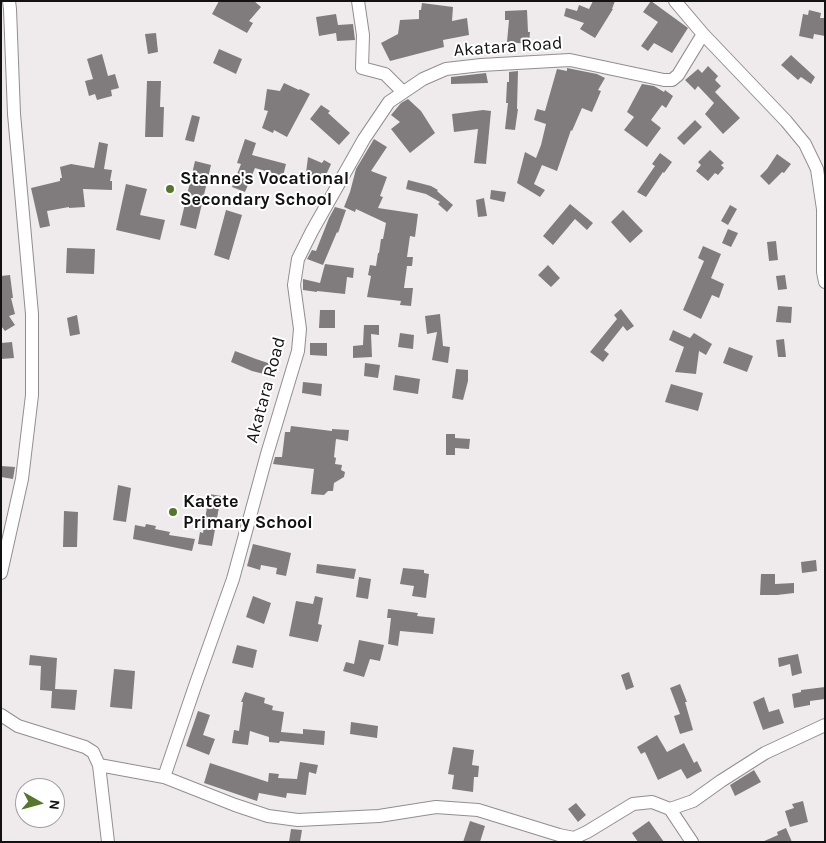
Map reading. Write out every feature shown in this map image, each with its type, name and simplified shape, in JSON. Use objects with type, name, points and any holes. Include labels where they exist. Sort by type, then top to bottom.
[{"type":"street","points":[[1,580],[1,572],[22,479],[32,386],[32,314],[14,114],[9,1]]},
{"type":"street","points":[[358,1],[363,35],[362,68],[385,74],[403,92]]},
{"type":"street","points":[[675,1],[805,144],[817,169],[824,209],[823,272],[825,282]]},
{"type":"street","name":"Akatara Road","points":[[164,777],[233,579],[267,454],[298,351],[300,329],[294,285],[298,259],[364,139],[389,102],[423,79],[446,69],[481,65],[570,60],[664,80],[672,80],[678,75],[703,34]]},
{"type":"street","points":[[1,714],[18,726],[85,747],[93,752],[99,764],[108,842]]},
{"type":"street","points":[[670,809],[693,801],[720,781],[765,753],[825,725]]},
{"type":"street","points":[[99,764],[164,777],[268,816],[298,820],[379,816],[436,807],[478,810],[574,838],[633,804],[652,802],[670,809],[692,842]]},
{"type":"building","points":[[219,1],[254,1],[261,7],[249,21],[253,23],[247,33],[212,14]]},
{"type":"building","points":[[593,1],[615,1],[613,9],[595,38],[580,29],[584,23],[564,16],[566,8],[577,11],[579,5],[589,9]]},
{"type":"building","points":[[651,1],[688,28],[672,53],[654,43],[648,51],[641,46],[658,22],[643,12]]},
{"type":"building","points":[[422,3],[453,7],[452,21],[467,18],[469,35],[443,40],[444,47],[390,61],[381,43],[398,34],[400,20],[419,19],[419,10],[421,10]]},
{"type":"building","points":[[527,10],[528,32],[530,32],[529,44],[507,42],[509,20],[505,20],[505,11]]},
{"type":"building","points":[[809,10],[821,13],[820,18],[825,18],[825,36],[814,34],[813,39],[799,36],[803,14],[808,15]]},
{"type":"building","points":[[336,14],[338,25],[353,24],[355,40],[337,41],[336,33],[319,36],[316,17]]},
{"type":"building","points":[[156,33],[158,52],[148,54],[145,34]]},
{"type":"building","points":[[219,49],[242,59],[236,74],[213,63]]},
{"type":"building","points":[[102,54],[108,76],[115,74],[119,88],[111,90],[112,96],[97,100],[95,94],[89,96],[85,81],[93,79],[87,59]]},
{"type":"building","points":[[791,55],[815,77],[811,84],[801,77],[798,80],[781,65]]},
{"type":"building","points":[[708,66],[718,76],[715,80],[721,86],[715,92],[740,118],[723,134],[705,114],[714,103],[698,86],[695,90],[685,80],[698,69],[702,73]]},
{"type":"building","points":[[567,68],[597,74],[605,78],[598,90],[601,91],[592,112],[582,108],[571,130],[557,171],[542,165],[534,184],[545,190],[540,197],[517,183],[525,152],[536,158],[541,145],[546,124],[534,120],[537,109],[545,111],[557,69],[567,71]]},
{"type":"building","points":[[518,71],[518,109],[515,130],[505,129],[509,72]]},
{"type":"building","points":[[486,73],[488,83],[451,84],[451,77]]},
{"type":"building","points":[[147,81],[161,81],[160,107],[164,107],[163,137],[145,137]]},
{"type":"building","points":[[284,83],[310,94],[287,137],[274,130],[273,133],[262,128],[268,111],[264,110],[267,89],[280,91]]},
{"type":"building","points":[[642,84],[654,86],[664,92],[665,90],[673,96],[666,108],[662,105],[651,120],[661,128],[647,147],[624,130],[634,117],[627,112]]},
{"type":"building","points":[[408,99],[421,111],[435,133],[410,153],[391,129],[400,122],[391,115],[401,103]]},
{"type":"building","points":[[321,105],[330,111],[328,113],[350,133],[339,145],[310,119]]},
{"type":"building","points":[[483,110],[491,111],[486,164],[474,163],[478,129],[454,132],[452,114]]},
{"type":"building","points":[[192,115],[200,117],[194,142],[185,140]]},
{"type":"building","points":[[695,120],[702,127],[684,145],[677,138]]},
{"type":"building","points":[[245,139],[256,143],[252,155],[286,164],[283,176],[255,168],[245,192],[232,187],[241,164],[237,163]]},
{"type":"building","points":[[374,139],[387,147],[371,171],[387,177],[380,196],[383,197],[378,208],[418,214],[415,237],[410,236],[407,257],[413,257],[412,266],[407,266],[404,288],[413,288],[411,306],[400,305],[401,301],[367,297],[371,276],[368,275],[370,265],[376,266],[386,223],[356,209],[355,212],[344,207],[356,169]]},
{"type":"building","points":[[99,142],[108,144],[104,169],[112,170],[110,181],[112,181],[112,190],[83,189],[85,207],[69,207],[47,211],[50,226],[40,228],[31,188],[60,181],[60,178],[62,178],[60,167],[71,164],[94,168]]},
{"type":"building","points":[[710,150],[724,163],[721,165],[724,168],[718,175],[715,173],[708,181],[696,171],[701,165],[698,162]]},
{"type":"building","points":[[660,153],[672,162],[646,197],[637,192],[655,166],[652,164]]},
{"type":"building","points":[[777,154],[791,164],[784,173],[782,172],[769,185],[760,176]]},
{"type":"building","points":[[308,157],[322,163],[324,160],[331,164],[326,175],[321,173],[320,183],[305,181]]},
{"type":"building","points":[[195,161],[211,165],[196,229],[180,225]]},
{"type":"building","points":[[408,180],[431,186],[438,190],[453,205],[447,212],[438,204],[440,202],[426,194],[406,189]]},
{"type":"building","points":[[126,184],[147,189],[140,215],[165,220],[160,240],[116,230]]},
{"type":"building","points":[[491,190],[506,192],[504,202],[490,199]]},
{"type":"building","points":[[484,198],[487,216],[478,217],[476,200]]},
{"type":"building","points":[[570,204],[593,223],[587,230],[575,219],[553,245],[543,236]]},
{"type":"building","points":[[730,205],[737,209],[728,225],[721,221]]},
{"type":"building","points":[[335,207],[346,210],[323,265],[307,259],[312,250],[316,251]]},
{"type":"building","points":[[226,210],[242,215],[229,260],[214,255]]},
{"type":"building","points":[[623,210],[643,231],[630,243],[611,222]]},
{"type":"building","points":[[728,229],[738,233],[731,247],[722,243]]},
{"type":"building","points":[[776,241],[778,260],[769,261],[767,242]]},
{"type":"building","points":[[703,246],[721,254],[711,278],[724,284],[719,298],[712,295],[701,319],[683,310],[704,261],[698,258]]},
{"type":"building","points":[[67,248],[95,249],[94,274],[66,273]]},
{"type":"building","points":[[325,264],[354,268],[353,278],[347,277],[345,294],[303,290],[303,279],[320,283]]},
{"type":"building","points":[[548,265],[560,278],[551,287],[538,275]]},
{"type":"building","points":[[10,275],[13,298],[11,298],[15,314],[9,316],[15,325],[5,331],[1,326],[1,276]]},
{"type":"building","points":[[785,275],[787,289],[778,290],[776,276]]},
{"type":"building","points":[[778,306],[792,307],[791,323],[776,322]]},
{"type":"building","points":[[621,309],[634,326],[627,331],[623,326],[604,350],[609,354],[603,362],[590,352],[617,319],[614,315]]},
{"type":"building","points":[[320,310],[335,310],[335,328],[319,328]]},
{"type":"building","points":[[440,314],[443,346],[450,347],[448,363],[432,360],[437,332],[427,334],[425,316]]},
{"type":"building","points":[[77,315],[80,334],[70,336],[67,318]]},
{"type":"building","points":[[364,325],[379,325],[379,335],[371,334],[372,357],[353,358],[353,346],[363,345]]},
{"type":"building","points":[[673,330],[690,338],[694,333],[712,344],[706,355],[699,351],[696,374],[675,372],[684,347],[669,340]]},
{"type":"building","points":[[400,333],[414,335],[413,349],[398,347]]},
{"type":"building","points":[[784,339],[786,357],[778,357],[776,340]]},
{"type":"building","points":[[12,342],[14,358],[1,359],[1,343]]},
{"type":"building","points":[[310,343],[327,343],[327,356],[310,355]]},
{"type":"building","points":[[729,347],[753,356],[747,372],[723,363]]},
{"type":"building","points":[[235,351],[271,364],[268,375],[252,371],[231,362]]},
{"type":"building","points":[[365,363],[380,365],[378,378],[364,376]]},
{"type":"building","points":[[456,369],[468,370],[468,381],[463,400],[452,398]]},
{"type":"building","points":[[395,375],[420,379],[418,394],[393,390]]},
{"type":"building","points":[[303,382],[322,384],[321,396],[302,393]]},
{"type":"building","points":[[671,384],[703,393],[698,411],[665,402]]},
{"type":"building","points":[[291,426],[332,431],[332,429],[349,430],[348,441],[336,439],[335,464],[342,465],[341,470],[345,472],[344,477],[334,483],[333,491],[328,491],[324,495],[311,494],[314,469],[273,464],[275,457],[282,457],[285,432],[290,432]]},
{"type":"building","points":[[446,434],[455,434],[455,438],[470,439],[469,449],[455,448],[455,455],[446,455]]},
{"type":"building","points":[[1,466],[15,467],[13,479],[1,477]]},
{"type":"building","points":[[118,485],[131,488],[126,522],[113,520]]},
{"type":"building","points":[[209,494],[221,496],[212,546],[198,544],[200,532],[203,533]]},
{"type":"building","points":[[64,511],[78,512],[77,547],[63,547]]},
{"type":"building","points":[[146,524],[156,526],[155,529],[170,532],[169,535],[195,539],[192,551],[133,539],[135,525],[145,527]]},
{"type":"building","points":[[253,544],[291,553],[286,576],[276,574],[277,568],[261,565],[260,570],[247,566]]},
{"type":"building","points":[[816,560],[817,571],[802,573],[801,562]]},
{"type":"building","points":[[317,564],[356,569],[354,579],[316,573]]},
{"type":"building","points":[[403,568],[424,570],[424,573],[429,574],[426,598],[412,596],[414,586],[400,584]]},
{"type":"building","points":[[761,574],[775,574],[775,584],[794,583],[794,593],[760,595]]},
{"type":"building","points":[[359,577],[371,579],[368,599],[356,597]]},
{"type":"building","points":[[253,596],[271,603],[264,624],[246,617]]},
{"type":"building","points":[[315,596],[323,598],[318,624],[322,625],[318,642],[289,636],[296,601],[313,604]]},
{"type":"building","points":[[388,609],[418,613],[417,616],[435,618],[433,634],[400,631],[398,646],[388,644],[391,618],[387,618]]},
{"type":"building","points":[[359,640],[384,645],[380,661],[370,659],[364,677],[343,671],[346,662],[354,664]]},
{"type":"building","points":[[237,645],[257,650],[253,668],[232,663]]},
{"type":"building","points":[[798,654],[802,673],[792,676],[790,664],[779,667],[778,658]]},
{"type":"building","points":[[30,655],[57,658],[55,689],[77,690],[75,710],[51,708],[52,691],[40,690],[41,666],[29,665]]},
{"type":"building","points":[[114,669],[135,671],[132,709],[110,707]]},
{"type":"building","points":[[629,672],[634,687],[626,690],[621,675]]},
{"type":"building","points":[[680,684],[687,702],[685,702],[693,730],[680,734],[674,716],[680,714],[670,688]]},
{"type":"building","points":[[825,687],[825,699],[810,701],[810,705],[794,708],[792,694],[801,692],[801,690]]},
{"type":"building","points":[[245,692],[265,698],[264,703],[273,706],[272,710],[284,712],[281,732],[303,734],[303,729],[325,731],[324,745],[280,741],[279,743],[269,742],[269,737],[250,731],[248,745],[232,743],[234,730],[239,731],[243,702],[241,702]]},
{"type":"building","points":[[764,697],[769,712],[779,709],[784,723],[763,730],[753,702]]},
{"type":"building","points":[[198,711],[210,715],[203,735],[215,739],[209,755],[186,746]]},
{"type":"building","points":[[351,722],[378,726],[377,738],[350,734]]},
{"type":"building","points":[[657,735],[667,752],[684,743],[694,763],[697,761],[702,771],[687,779],[681,769],[658,780],[645,752],[641,754],[637,747]]},
{"type":"building","points":[[453,747],[474,750],[472,765],[479,766],[478,777],[474,777],[473,792],[452,789],[454,775],[448,774]]},
{"type":"building","points":[[300,762],[318,765],[316,774],[309,772],[306,795],[287,793],[286,798],[259,793],[257,801],[204,783],[210,763],[268,782],[269,773],[279,774],[278,778],[297,779]]},
{"type":"building","points":[[754,770],[761,782],[735,796],[730,785]]},
{"type":"building","points":[[803,801],[808,822],[790,827],[785,811],[794,808],[792,804]]},
{"type":"building","points":[[576,803],[586,815],[578,822],[568,809]]},
{"type":"building","points":[[470,821],[485,826],[480,842],[463,842]]},
{"type":"building","points":[[649,821],[664,842],[638,842],[632,833]]},
{"type":"building","points":[[786,828],[792,842],[762,842],[778,835],[777,832]]},
{"type":"building","points":[[291,829],[302,830],[300,842],[289,842]]},
{"type":"place","name":"Stanne's Vocational Secondary School","points":[[170,189]]},
{"type":"place","name":"Katete Primary School","points":[[173,512]]}]
